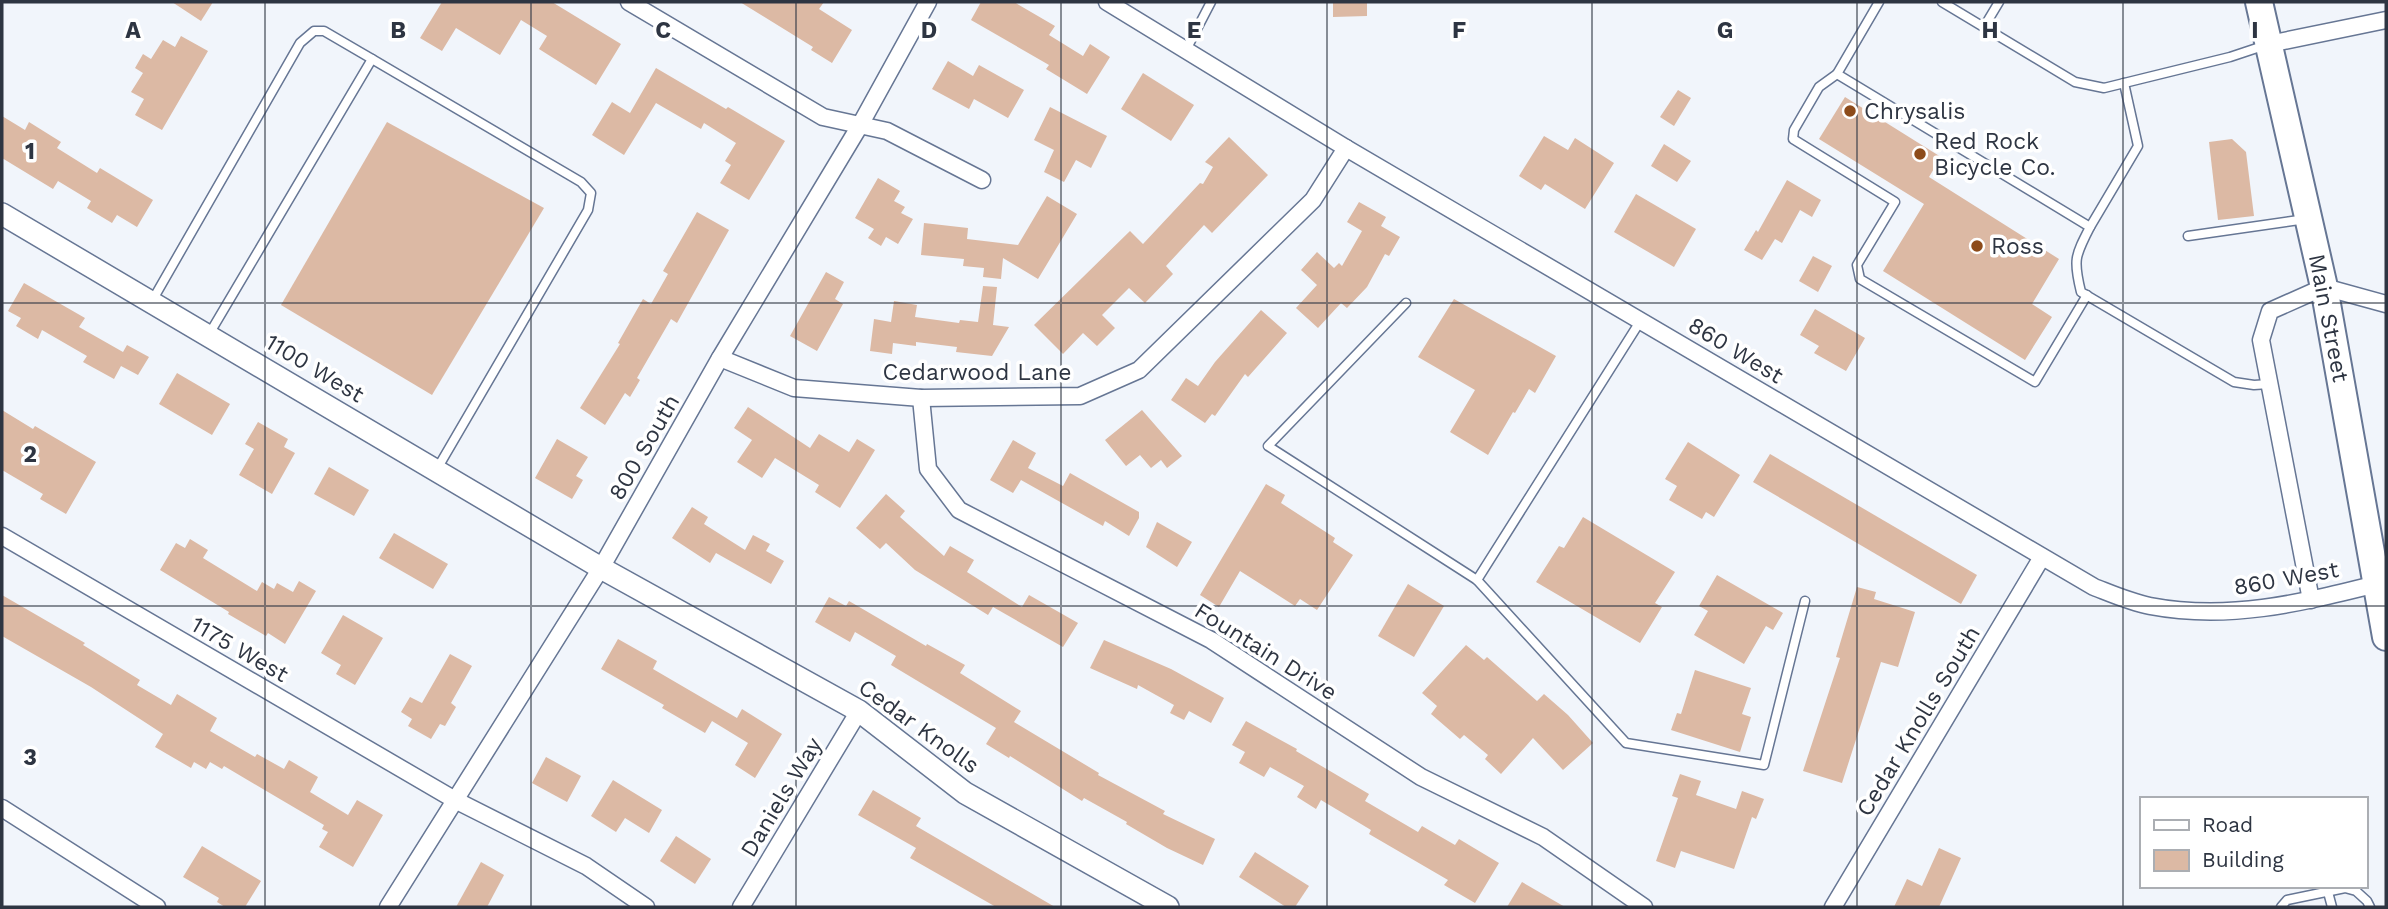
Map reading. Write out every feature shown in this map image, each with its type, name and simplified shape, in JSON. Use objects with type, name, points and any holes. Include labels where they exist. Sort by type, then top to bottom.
[{"type":"main road","name":"Main Street","points":[[2259,2],[2324,287],[2386,637]]},
{"type":"street","points":[[629,2],[823,117],[887,131],[982,180]]},
{"type":"street","name":"800 South","points":[[388,907],[601,568],[720,358],[859,127],[928,2]]},
{"type":"street","name":"860 West","points":[[1107,2],[1346,148],[2094,587],[2148,606],[2205,612],[2250,611],[2377,584]]},
{"type":"street","points":[[2269,44],[2386,20]]},
{"type":"street","name":"Cedarwood Lane","points":[[720,358],[794,388],[921,398],[1080,396],[1139,370],[1313,200],[1346,148]]},
{"type":"street","name":"1100 West","points":[[2,214],[601,568]]},
{"type":"street","points":[[2311,600],[2261,340],[2270,311],[2324,287],[2386,304]]},
{"type":"street","name":"Fountain Drive","points":[[921,398],[929,469],[959,510],[1211,640],[1422,777],[1543,837],[1644,907]]},
{"type":"street","name":"1175 West","points":[[2,536],[455,800],[586,866],[646,907]]},
{"type":"street","name":"Cedar Knolls South","points":[[1833,907],[2042,557]]},
{"type":"street","name":"Cedar Knolls","points":[[601,568],[859,711],[965,793],[1168,907]]},
{"type":"street","name":"Daniels Way","points":[[741,907],[859,711]]},
{"type":"street","points":[[2,808],[157,907]]},
{"type":"lane","points":[[1186,50],[1211,2]]},
{"type":"lane","points":[[1879,2],[1837,74],[1819,87],[1794,130],[1793,139],[1895,202],[1857,265],[1860,279],[2035,382],[2087,295]]},
{"type":"lane","points":[[1942,2],[2075,82],[2104,88],[2230,57],[2269,44]]},
{"type":"lane","points":[[1984,27],[1999,2]]},
{"type":"lane","points":[[151,302],[300,43],[314,30],[324,31],[581,182],[591,193],[588,210],[436,470]]},
{"type":"lane","points":[[208,336],[372,59]]},
{"type":"lane","points":[[1837,74],[2090,227]]},
{"type":"lane","points":[[2124,83],[2138,146],[2076,255],[2076,271],[2081,292],[2234,382],[2254,386],[2269,384]]},
{"type":"lane","points":[[2188,236],[2309,218]]},
{"type":"lane","points":[[1406,303],[1268,446],[1477,580],[1626,743],[1764,765],[1805,601]]},
{"type":"lane","points":[[1477,580],[1641,320]]},
{"type":"lane","points":[[2281,907],[2287,900],[2345,888],[2356,891],[2370,907]]},
{"type":"lane","points":[[2328,892],[2332,907]]},
{"type":"building","points":[[172,2],[213,2],[201,21]]},
{"type":"building","points":[[442,2],[552,2],[621,44],[596,85],[539,49],[547,36],[521,20],[500,55],[456,28],[442,51],[420,38]]},
{"type":"building","points":[[740,2],[824,2],[819,9],[852,30],[832,63],[811,50],[813,47]]},
{"type":"building","points":[[981,2],[1014,2],[1055,26],[1049,35],[1083,56],[1090,44],[1110,57],[1087,94],[1046,69],[1049,65],[971,20]]},
{"type":"building","points":[[1333,2],[1367,2],[1367,16],[1333,17]]},
{"type":"building","points":[[181,36],[208,51],[162,130],[135,115],[144,99],[131,92],[143,73],[135,68],[143,54],[151,59],[163,40],[175,47]]},
{"type":"building","points":[[948,61],[973,76],[979,65],[1024,90],[1008,118],[974,99],[969,109],[932,89]]},
{"type":"building","points":[[656,68],[785,141],[749,200],[720,183],[731,165],[725,161],[736,143],[704,123],[701,129],[656,103],[624,155],[592,135],[612,102],[630,113]]},
{"type":"building","points":[[1143,73],[1194,105],[1171,141],[1121,109]]},
{"type":"building","points":[[1678,90],[1691,98],[1674,126],[1660,117]]},
{"type":"building","points":[[1845,97],[1941,157],[1929,177],[2059,259],[2032,304],[2052,317],[2025,360],[1883,271],[1924,204],[1819,139]]},
{"type":"building","points":[[1050,107],[1107,136],[1091,168],[1076,160],[1064,182],[1044,172],[1054,150],[1034,140]]},
{"type":"building","points":[[2,116],[25,130],[29,122],[61,142],[57,148],[97,173],[100,168],[153,200],[137,227],[117,215],[112,223],[87,208],[91,201],[58,181],[53,189],[2,158]]},
{"type":"building","points":[[387,122],[544,208],[432,395],[281,305]]},
{"type":"building","points":[[1544,136],[1568,150],[1575,138],[1614,163],[1585,209],[1545,184],[1541,190],[1519,176]]},
{"type":"building","points":[[1229,137],[1268,175],[1212,233],[1204,225],[1166,266],[1173,274],[1145,303],[1129,288],[1102,315],[1115,328],[1097,346],[1083,333],[1063,354],[1034,325],[1130,231],[1143,244],[1200,183],[1203,184],[1213,167],[1205,162]]},
{"type":"building","points":[[2232,139],[2246,152],[2254,216],[2218,220],[2209,142]]},
{"type":"building","points":[[1664,144],[1691,161],[1677,182],[1651,166]]},
{"type":"building","points":[[878,178],[900,191],[894,201],[905,207],[901,213],[913,219],[898,244],[886,237],[881,246],[868,238],[874,229],[855,218]]},
{"type":"building","points":[[1787,180],[1821,200],[1812,217],[1800,210],[1782,243],[1775,239],[1762,260],[1744,250],[1756,230],[1758,232]]},
{"type":"building","points":[[1636,194],[1696,229],[1674,267],[1614,232]]},
{"type":"building","points":[[1047,196],[1077,214],[1038,279],[1003,258],[1001,279],[983,277],[984,268],[963,266],[964,259],[921,255],[924,223],[968,228],[967,239],[1018,245]]},
{"type":"building","points":[[1359,202],[1386,217],[1381,226],[1400,237],[1389,256],[1385,254],[1367,287],[1347,308],[1341,303],[1318,328],[1296,308],[1317,285],[1301,270],[1317,252],[1334,268],[1339,263],[1342,266],[1362,231],[1347,222]]},
{"type":"building","points":[[697,212],[729,230],[677,323],[671,319],[637,378],[640,380],[630,397],[625,393],[605,425],[580,408],[620,344],[618,343],[643,299],[651,304],[668,274],[663,271]]},
{"type":"building","points":[[1813,256],[1832,266],[1818,292],[1799,281]]},
{"type":"building","points":[[826,272],[844,282],[835,299],[843,304],[817,351],[790,336]]},
{"type":"building","points":[[24,283],[85,318],[79,327],[123,352],[127,345],[149,357],[138,375],[121,366],[114,379],[83,362],[87,356],[42,330],[38,339],[16,326],[21,318],[8,311]]},
{"type":"building","points":[[983,286],[997,287],[993,325],[1009,327],[992,356],[956,352],[957,347],[916,342],[916,346],[893,343],[892,354],[870,351],[874,319],[891,322],[894,301],[917,305],[915,317],[959,323],[960,320],[978,322]]},
{"type":"building","points":[[1454,299],[1556,356],[1535,393],[1529,389],[1515,413],[1513,412],[1488,455],[1450,432],[1475,390],[1418,357]]},
{"type":"building","points":[[1815,309],[1865,338],[1846,371],[1814,353],[1819,346],[1800,335]]},
{"type":"building","points":[[1261,310],[1287,333],[1248,377],[1245,374],[1215,416],[1212,414],[1205,423],[1171,400],[1186,378],[1198,386],[1215,362]]},
{"type":"building","points":[[177,373],[230,404],[212,435],[159,404]]},
{"type":"building","points":[[748,407],[810,448],[819,434],[849,452],[857,439],[875,450],[840,508],[815,492],[819,485],[775,458],[762,478],[737,462],[752,440],[734,428]]},
{"type":"building","points":[[2,410],[96,462],[66,514],[40,499],[43,494],[2,470]]},
{"type":"building","points":[[1142,410],[1182,456],[1167,468],[1161,460],[1151,468],[1140,455],[1126,466],[1105,440]]},
{"type":"building","points":[[258,422],[288,439],[284,447],[295,453],[272,494],[239,475],[254,449],[245,444]]},
{"type":"building","points":[[557,439],[588,457],[576,476],[583,480],[572,499],[535,478]]},
{"type":"building","points":[[1013,440],[1036,453],[1028,468],[1063,486],[1070,473],[1139,512],[1139,518],[1129,536],[1105,521],[1103,526],[1021,480],[1013,493],[990,480]]},
{"type":"building","points":[[1688,442],[1740,475],[1714,517],[1706,512],[1702,519],[1669,500],[1677,486],[1665,479]]},
{"type":"building","points":[[1770,454],[1977,575],[1961,604],[1753,482]]},
{"type":"building","points":[[329,467],[369,490],[354,516],[314,494]]},
{"type":"building","points":[[1266,484],[1285,495],[1281,503],[1335,538],[1333,542],[1353,555],[1317,610],[1300,599],[1295,606],[1240,571],[1219,607],[1200,595]]},
{"type":"building","points":[[886,494],[905,511],[900,517],[944,556],[950,546],[974,560],[967,572],[1022,607],[1029,595],[1078,623],[1063,647],[993,607],[988,615],[915,570],[886,543],[880,549],[856,528]]},
{"type":"building","points":[[692,507],[708,517],[704,524],[745,550],[753,535],[770,544],[766,551],[784,561],[771,584],[716,553],[710,563],[672,538]]},
{"type":"building","points":[[1583,517],[1675,572],[1655,603],[1662,607],[1640,643],[1536,582],[1559,546],[1564,548]]},
{"type":"building","points":[[1157,522],[1192,542],[1177,567],[1146,547]]},
{"type":"building","points":[[394,533],[448,564],[433,589],[379,558]]},
{"type":"building","points":[[190,539],[208,550],[203,558],[257,591],[262,582],[274,589],[277,583],[293,592],[299,581],[316,591],[285,644],[228,614],[229,612],[160,570],[176,543],[185,548]]},
{"type":"building","points":[[1717,575],[1783,613],[1773,630],[1766,626],[1744,664],[1694,635],[1708,611],[1699,606]]},
{"type":"building","points":[[1408,584],[1444,606],[1414,657],[1378,636]]},
{"type":"building","points":[[1857,587],[1876,592],[1874,599],[1915,612],[1898,667],[1881,662],[1842,783],[1803,771],[1840,658],[1836,657]]},
{"type":"building","points":[[2,595],[85,643],[83,645],[140,680],[137,685],[171,705],[177,694],[217,718],[210,731],[255,757],[257,754],[284,769],[289,760],[318,777],[310,792],[348,815],[357,800],[383,815],[353,867],[319,847],[328,832],[322,829],[324,825],[224,766],[222,769],[210,762],[206,769],[194,762],[191,768],[155,747],[163,734],[91,687],[2,636]]},
{"type":"building","points":[[829,597],[846,606],[849,601],[926,646],[927,644],[965,665],[960,673],[1021,711],[1014,722],[1099,773],[1098,775],[1165,811],[1163,814],[1215,839],[1203,865],[1167,848],[1084,798],[1082,801],[986,744],[996,728],[891,665],[896,656],[855,632],[850,642],[815,622]]},
{"type":"building","points":[[343,615],[383,638],[355,685],[336,674],[341,665],[321,653]]},
{"type":"building","points":[[618,639],[657,661],[653,669],[737,718],[742,709],[782,734],[755,778],[735,765],[748,743],[712,721],[705,733],[662,708],[664,705],[601,669]]},
{"type":"building","points":[[1104,640],[1171,669],[1224,698],[1211,723],[1189,711],[1184,720],[1170,713],[1174,705],[1138,685],[1137,689],[1090,668]]},
{"type":"building","points":[[1466,645],[1484,660],[1487,657],[1537,701],[1544,694],[1568,715],[1593,743],[1563,770],[1533,738],[1501,774],[1485,759],[1488,755],[1464,735],[1460,739],[1431,714],[1437,706],[1422,693]]},
{"type":"building","points":[[450,654],[472,666],[451,703],[456,707],[445,726],[440,724],[431,739],[408,726],[412,719],[401,712],[410,697],[422,703]]},
{"type":"building","points":[[1695,670],[1751,688],[1742,714],[1751,717],[1740,752],[1671,730],[1677,713],[1681,714]]},
{"type":"building","points":[[1246,721],[1369,794],[1365,801],[1418,832],[1422,826],[1455,845],[1459,839],[1499,863],[1475,903],[1444,885],[1448,880],[1369,834],[1371,830],[1321,800],[1316,809],[1297,797],[1304,786],[1270,767],[1264,777],[1239,763],[1245,752],[1232,745]]},
{"type":"building","points":[[546,757],[581,776],[567,802],[532,783]]},
{"type":"building","points":[[1680,774],[1701,781],[1696,795],[1736,809],[1742,791],[1764,799],[1756,819],[1752,817],[1734,869],[1681,851],[1675,868],[1656,861],[1678,798],[1672,796]]},
{"type":"building","points":[[613,780],[662,810],[649,833],[625,818],[616,832],[591,816]]},
{"type":"building","points":[[873,790],[921,818],[916,826],[1055,907],[996,907],[910,858],[916,848],[858,815]]},
{"type":"building","points":[[676,836],[711,859],[695,884],[660,861]]},
{"type":"building","points":[[202,846],[261,881],[245,907],[225,907],[217,902],[219,898],[183,877]]},
{"type":"building","points":[[1939,848],[1961,858],[1939,907],[1894,907],[1907,879],[1922,886]]},
{"type":"building","points":[[1255,852],[1309,886],[1295,907],[1286,907],[1239,877]]},
{"type":"building","points":[[481,862],[504,875],[487,907],[456,907]]},
{"type":"building","points":[[1522,882],[1565,907],[1507,907]]},
{"type":"place","name":"Chrysalis","points":[[1850,111]]},
{"type":"place","name":"Red Rock Bicycle Co.","points":[[1920,154]]},
{"type":"place","name":"Ross","points":[[1977,246]]}]
